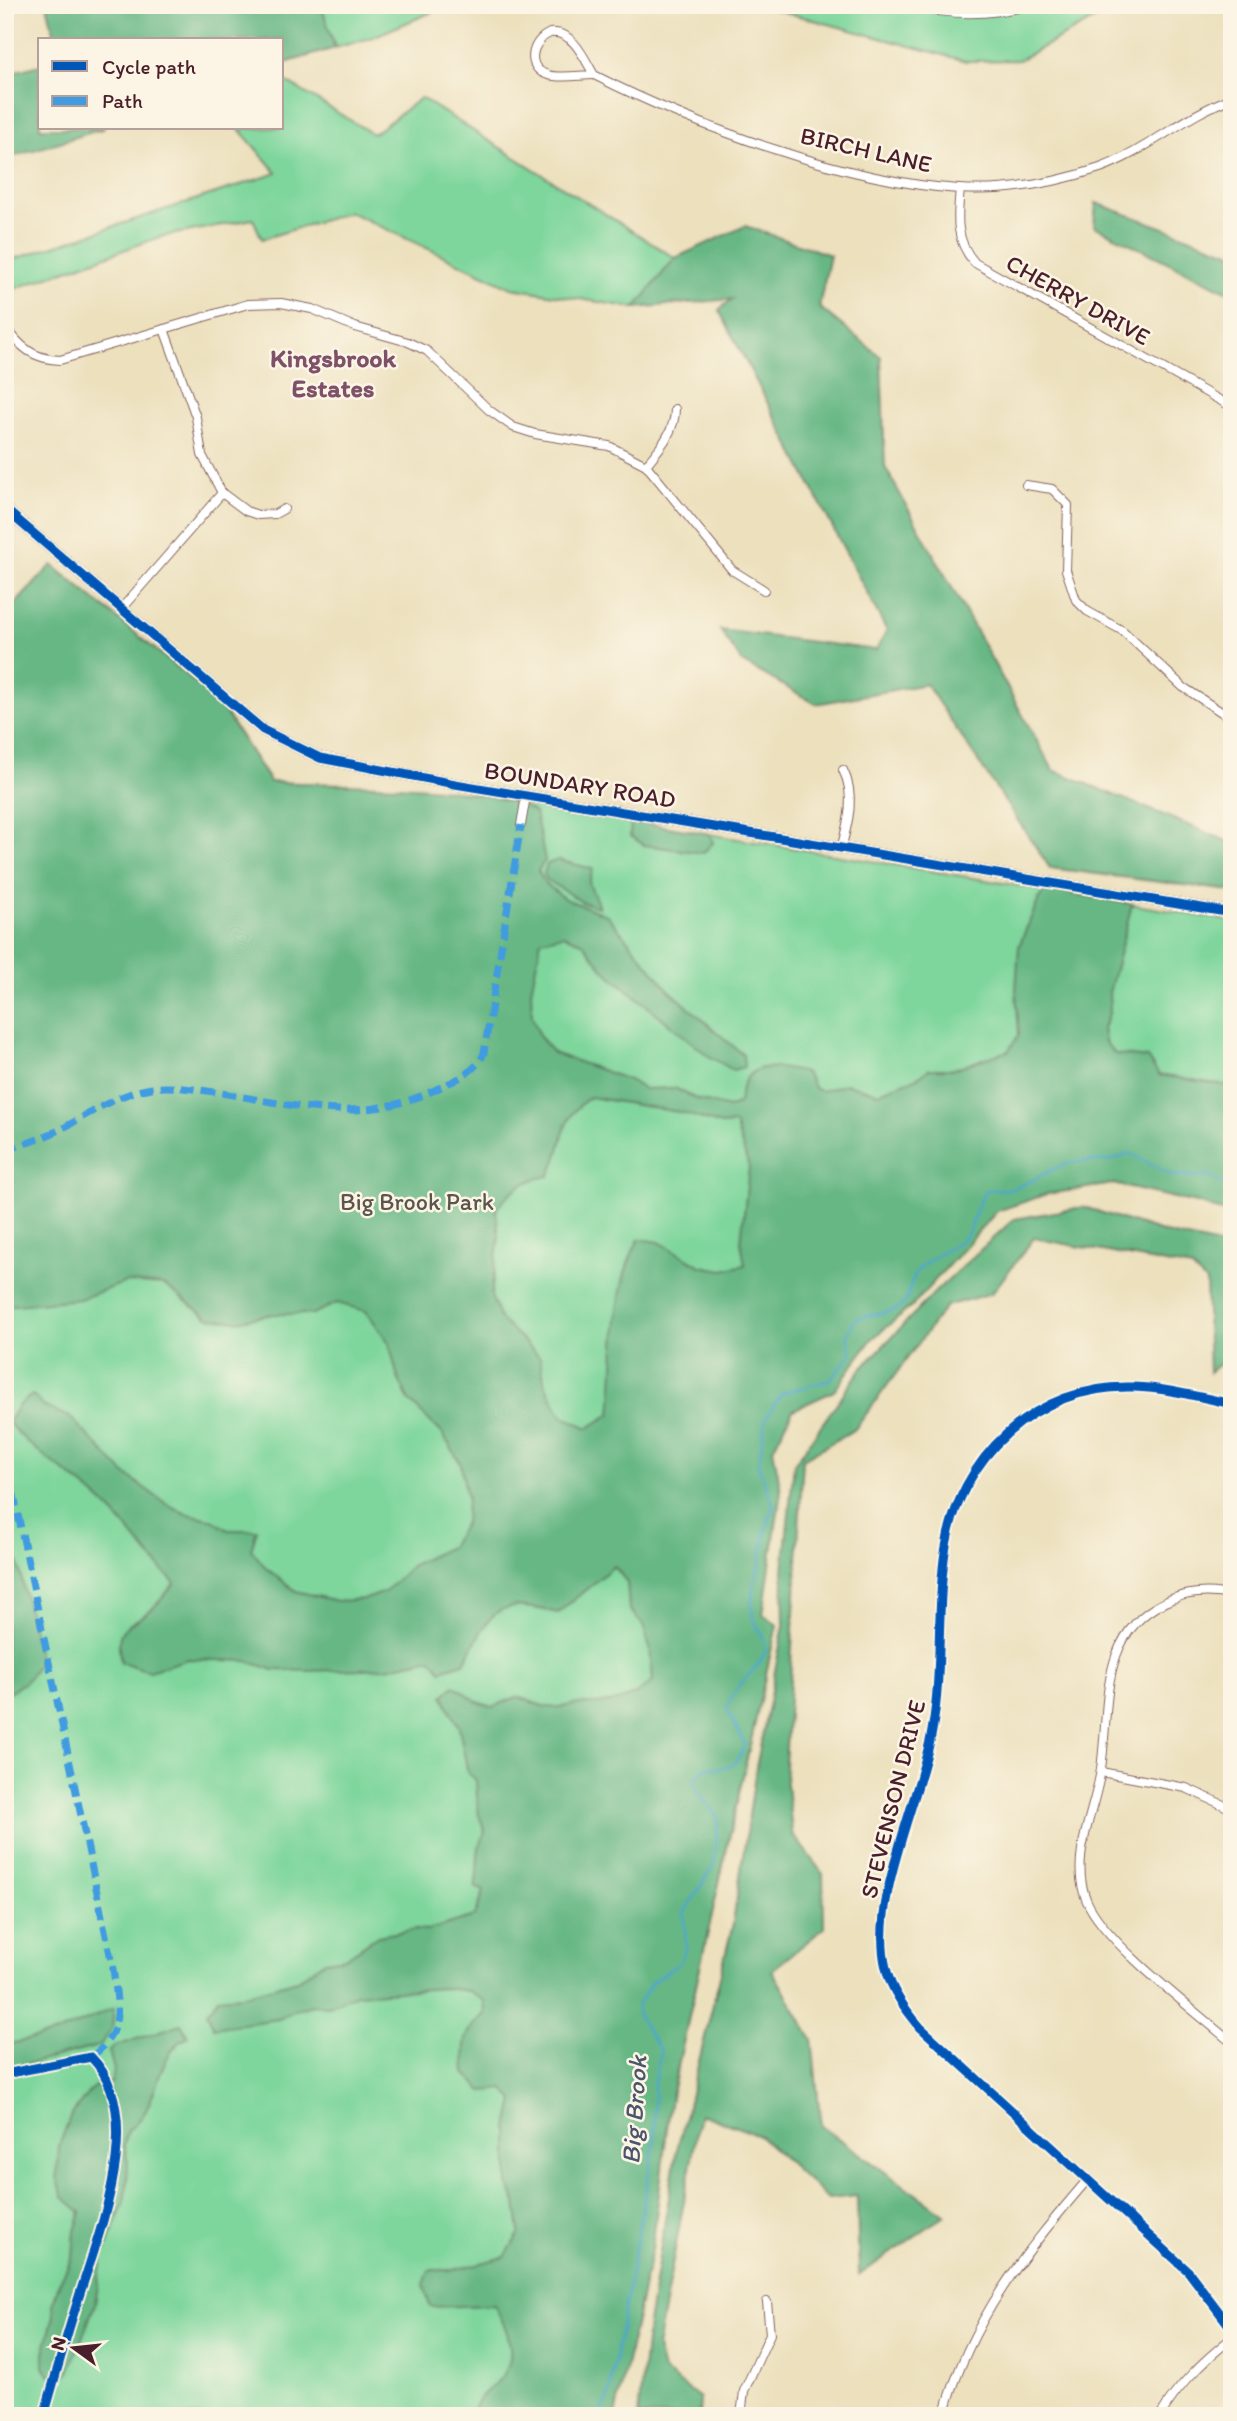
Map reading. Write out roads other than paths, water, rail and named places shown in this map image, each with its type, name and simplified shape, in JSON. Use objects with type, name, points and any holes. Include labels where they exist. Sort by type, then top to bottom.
[{"type":"street","points":[[906,5],[941,13],[974,14],[1029,5]]},
{"type":"street","name":"BIRCH LANE","points":[[594,75],[567,36],[550,33],[536,44],[533,59],[546,75],[594,75],[670,111],[802,156],[897,180],[960,189],[1024,187],[1061,180],[1102,167],[1138,151],[1205,110],[1232,98]]},
{"type":"street","name":"CHERRY DRIVE","points":[[960,189],[958,232],[962,246],[975,263],[1232,407]]},
{"type":"street","points":[[5,326],[16,341],[32,354],[60,360],[248,304],[281,303],[312,309],[355,327],[408,342],[427,351],[489,410],[513,427],[535,434],[609,446],[646,465],[732,570],[764,590]]},
{"type":"street","points":[[164,329],[196,416],[202,455],[222,493],[247,511],[258,514],[275,514],[284,509]]},
{"type":"street","points":[[646,465],[667,438],[675,419],[675,409]]},
{"type":"street","points":[[1026,485],[1052,489],[1068,505],[1067,576],[1079,604],[1123,631],[1183,687],[1232,719]]},
{"type":"street","points":[[121,609],[222,493]]},
{"type":"street","name":"BOUNDARY ROAD","points":[[5,509],[263,730],[296,748],[336,763],[1232,914]]},
{"type":"street","points":[[841,849],[851,797],[849,782],[843,770]]},
{"type":"street","points":[[521,825],[526,796]]},
{"type":"street","name":"STEVENSON DRIVE","points":[[1232,1404],[1170,1390],[1132,1387],[1088,1391],[1029,1415],[997,1441],[971,1473],[954,1510],[948,1534],[939,1693],[932,1735],[886,1904],[882,1948],[894,1991],[920,2027],[1188,2271],[1232,2329]]},
{"type":"street","points":[[1232,1596],[1205,1592],[1172,1598],[1143,1616],[1127,1633],[1115,1654],[1109,1676],[1101,1772],[1081,1853],[1082,1883],[1090,1909],[1106,1932],[1232,2043]]},
{"type":"street","points":[[1101,1772],[1186,1788],[1232,1809]]},
{"type":"street","points":[[944,2416],[959,2370],[995,2296],[1026,2251],[1088,2179]]},
{"type":"street","points":[[741,2416],[744,2391],[770,2334],[766,2302]]},
{"type":"street","points":[[1160,2416],[1173,2393],[1197,2366],[1232,2338]]},
{"type":"waterway","name":"Big Brook","points":[[597,2416],[608,2400],[655,2139],[654,2082],[661,2052],[638,2016],[637,2006],[652,1982],[680,1963],[686,1947],[684,1913],[714,1865],[718,1818],[700,1795],[695,1779],[706,1767],[726,1767],[739,1757],[745,1744],[727,1710],[735,1691],[757,1666],[766,1648],[754,1621],[752,1601],[774,1506],[758,1465],[766,1418],[782,1393],[830,1380],[852,1354],[847,1337],[854,1320],[902,1306],[917,1271],[953,1246],[969,1231],[986,1191],[1014,1188],[1070,1163],[1107,1161],[1129,1153],[1171,1175],[1210,1177],[1232,1190]]},
{"type":"district","name":"Kingsbrook Estates","points":[[333,373]]},
{"type":"park label","name":"Big Brook Park","points":[[417,1202]]}]
